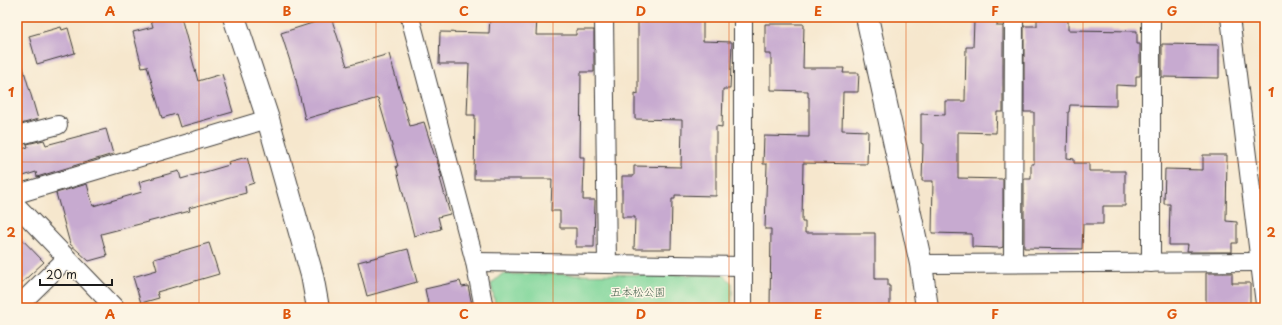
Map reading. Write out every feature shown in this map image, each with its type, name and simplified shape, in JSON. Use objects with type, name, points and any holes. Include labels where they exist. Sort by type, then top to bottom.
[{"type":"street","points":[[234,17],[268,119],[312,275],[318,308]]},
{"type":"street","points":[[410,17],[475,262],[484,308]]},
{"type":"street","points":[[604,17],[607,264]]},
{"type":"street","points":[[743,17],[743,308]]},
{"type":"street","points":[[867,17],[921,264],[927,308]]},
{"type":"street","points":[[1013,264],[1014,17]]},
{"type":"street","points":[[1151,17],[1151,263]]},
{"type":"street","points":[[1230,17],[1265,304]]},
{"type":"street","points":[[17,194],[268,119]]},
{"type":"street","points":[[17,136],[58,125]]},
{"type":"street","points":[[17,206],[115,308]]},
{"type":"street","points":[[17,307],[67,258]]},
{"type":"street","points":[[475,262],[742,266]]},
{"type":"street","points":[[921,264],[1259,262]]},
{"type":"green space","name":"五本松公園","points":[[502,274],[724,275],[732,283],[732,308],[496,308],[491,284]]},
{"type":"building","points":[[162,17],[181,17],[198,81],[222,74],[233,112],[180,127],[176,114],[162,118],[147,66],[142,67],[133,32],[153,27],[151,20]]},
{"type":"building","points":[[331,17],[347,66],[389,54],[410,126],[424,122],[436,157],[450,214],[438,217],[441,229],[414,236],[396,166],[398,166],[378,98],[305,119],[296,80],[281,33]]},
{"type":"building","points":[[490,17],[537,18],[536,35],[576,35],[576,30],[594,30],[594,72],[581,72],[580,157],[584,157],[583,200],[595,200],[594,247],[576,247],[576,228],[560,228],[560,211],[551,211],[552,179],[474,179],[475,115],[467,115],[469,64],[439,64],[440,32],[489,33]]},
{"type":"building","points":[[1037,19],[1068,20],[1068,30],[1137,31],[1137,44],[1140,44],[1140,76],[1136,76],[1136,86],[1116,85],[1116,106],[1070,105],[1068,112],[1067,158],[1074,159],[1074,163],[1089,163],[1089,171],[1125,171],[1125,206],[1103,206],[1103,224],[1083,224],[1082,249],[1024,248],[1024,179],[1031,179],[1031,164],[1034,164],[1034,112],[1024,112],[1024,26],[1037,26]]},
{"type":"building","points":[[682,20],[703,21],[703,41],[732,42],[730,89],[723,89],[722,127],[716,126],[716,196],[675,195],[675,199],[672,199],[671,249],[634,249],[635,217],[622,217],[622,176],[634,176],[634,166],[681,167],[682,126],[682,120],[635,119],[635,93],[638,94],[638,21],[682,22]]},
{"type":"building","points":[[974,21],[997,21],[997,26],[1003,26],[1003,112],[997,112],[996,133],[958,132],[958,178],[1003,179],[1003,247],[1000,248],[972,247],[972,234],[932,233],[933,181],[922,181],[923,144],[921,143],[921,114],[945,115],[945,101],[965,101],[966,47],[973,47]]},
{"type":"building","points":[[765,24],[804,24],[803,68],[844,68],[843,73],[859,73],[858,92],[843,92],[842,130],[868,131],[867,164],[803,163],[802,222],[805,222],[805,233],[875,233],[875,279],[888,279],[888,286],[890,286],[890,308],[770,308],[771,229],[765,229],[767,164],[763,164],[764,136],[809,137],[809,97],[808,91],[771,90],[771,54],[765,54]]},
{"type":"building","points":[[61,27],[62,30],[68,28],[75,53],[37,64],[29,36]]},
{"type":"building","points":[[1162,44],[1219,45],[1219,78],[1162,77]]},
{"type":"building","points":[[22,64],[38,119],[21,124],[17,111],[17,65]]},
{"type":"building","points":[[106,129],[113,154],[37,177],[36,172],[17,178],[17,151],[28,147],[27,144],[44,140],[46,145]]},
{"type":"building","points":[[1203,155],[1227,155],[1226,221],[1237,222],[1237,243],[1232,243],[1232,252],[1186,252],[1187,245],[1169,245],[1170,204],[1164,204],[1165,169],[1203,170]]},
{"type":"building","points":[[247,157],[254,183],[245,186],[246,193],[189,208],[190,211],[101,234],[107,256],[89,261],[70,244],[56,193],[87,184],[93,206],[142,192],[139,182],[179,171],[181,179],[229,165],[228,162]]},
{"type":"building","points":[[17,234],[44,262],[17,287]]},
{"type":"building","points":[[209,243],[219,274],[157,292],[159,298],[141,303],[133,277],[157,270],[154,259]]},
{"type":"building","points":[[408,249],[417,282],[367,296],[358,262]]},
{"type":"building","points":[[1206,273],[1232,273],[1232,283],[1250,283],[1250,308],[1206,308]]},
{"type":"building","points":[[460,281],[462,287],[468,286],[472,305],[457,308],[429,308],[425,289]]}]
